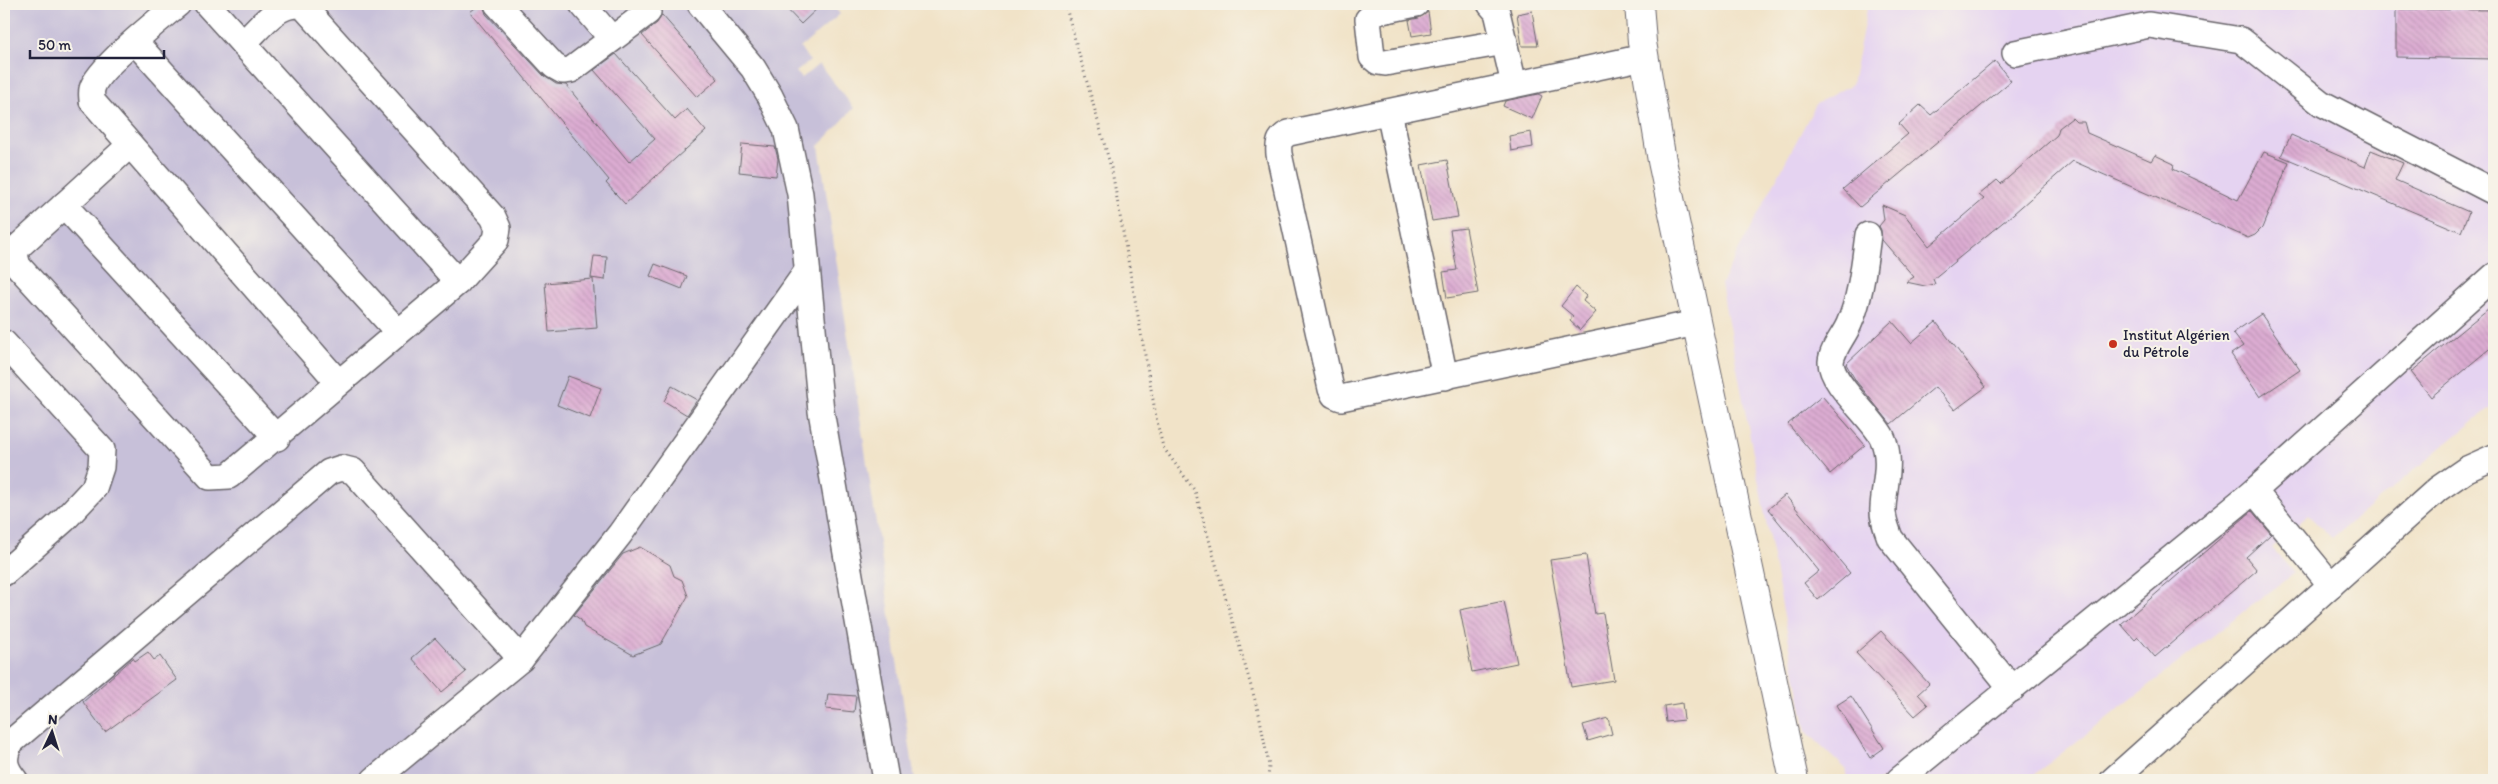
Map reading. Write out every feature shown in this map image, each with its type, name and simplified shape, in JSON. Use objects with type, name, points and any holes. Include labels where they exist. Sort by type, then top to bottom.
[{"type":"main road","points":[[1639,4],[1644,56],[1662,161],[1794,780]]},
{"type":"street","points":[[178,4],[98,77],[92,89],[92,101],[338,382]]},
{"type":"street","points":[[206,4],[458,282]]},
{"type":"street","points":[[130,145],[18,246],[15,255],[18,266],[210,477],[229,476],[277,438],[338,382],[458,282],[496,240],[498,228],[493,217],[303,6],[294,4],[281,8],[243,44]]},
{"type":"street","points":[[497,4],[554,66],[562,71],[571,70],[648,12]]},
{"type":"street","points":[[582,4],[612,39]]},
{"type":"street","points":[[700,4],[753,68],[770,96],[786,129],[800,194],[821,411],[886,780]]},
{"type":"street","points":[[1416,4],[1377,12],[1368,19],[1372,56],[1378,62],[1385,63],[1504,42]]},
{"type":"street","points":[[1490,4],[1498,12],[1514,84]]},
{"type":"street","points":[[2015,53],[2150,25],[2241,40],[2321,103],[2494,192]]},
{"type":"street","points":[[135,42],[398,332]]},
{"type":"street","points":[[1644,56],[1289,133],[1282,137],[1278,145],[1279,154],[1334,395],[1349,398],[1696,323]]},
{"type":"street","points":[[1389,112],[1445,377]]},
{"type":"street","points":[[64,205],[277,438]]},
{"type":"street","points":[[1868,235],[1864,267],[1850,323],[1831,358],[1831,365],[1836,377],[1876,427],[1883,439],[1888,462],[1882,511],[1890,538],[2012,689]]},
{"type":"street","points":[[374,780],[522,658],[620,534],[808,271]]},
{"type":"street","points":[[1899,780],[2254,491],[2494,276]]},
{"type":"street","points":[[4,343],[102,450],[101,468],[94,488],[64,520],[4,573]]},
{"type":"street","points":[[2113,780],[2438,488],[2467,469],[2494,457]]},
{"type":"street","points":[[15,780],[5,769],[4,756],[10,743],[328,472],[341,468],[352,471],[522,658]]},
{"type":"street","points":[[2254,491],[2331,585]]},
{"type":"path","points":[[1065,4],[1112,171],[1163,447],[1195,491],[1259,714],[1270,766],[1268,780]]},
{"type":"shaded area","points":[[4,4],[831,4],[840,14],[800,48],[810,61],[796,72],[802,78],[819,64],[854,108],[819,146],[915,780],[4,780]]},
{"type":"shaded area","name":"Institut Algérien du Pétrole","points":[[1868,4],[2494,4],[2494,404],[2332,538],[2308,515],[2272,548],[2294,573],[2027,780],[1846,780],[1847,770],[1806,731],[1721,284],[1816,104],[1852,84]]},
{"type":"building","points":[[480,4],[483,4],[486,14],[544,76],[556,84],[566,85],[629,162],[655,139],[594,70],[616,54],[675,120],[687,109],[706,131],[625,204],[606,183],[609,180],[470,12]]},
{"type":"building","points":[[782,4],[822,4],[801,24]]},
{"type":"building","points":[[2396,9],[2494,10],[2494,59],[2396,57]]},
{"type":"building","points":[[1532,11],[1538,46],[1522,46],[1517,14]]},
{"type":"building","points":[[1428,12],[1431,33],[1412,36],[1409,20],[1419,18]]},
{"type":"building","points":[[662,15],[718,79],[697,97],[642,35],[657,23]]},
{"type":"building","points":[[1995,61],[2011,81],[1860,207],[1843,189],[1908,134],[1899,124],[1920,105],[1931,115]]},
{"type":"building","points":[[1538,94],[1542,96],[1532,119],[1503,106],[1505,101]]},
{"type":"building","points":[[2072,118],[2076,122],[2084,122],[2087,133],[2151,161],[2155,155],[2174,164],[2173,169],[2238,200],[2264,152],[2289,162],[2262,228],[2255,235],[2248,238],[2073,161],[2013,214],[1933,279],[1935,284],[1925,286],[1906,282],[1914,277],[1882,240],[1879,226],[1884,220],[1882,205],[1905,215],[1929,246],[1984,199],[1979,195],[1997,180],[2001,184],[2057,135],[2059,128]]},
{"type":"building","points":[[1531,132],[1533,147],[1511,151],[1509,136]]},
{"type":"building","points":[[2291,135],[2365,167],[2371,150],[2403,163],[2395,180],[2469,212],[2461,232],[2281,156]]},
{"type":"building","points":[[742,144],[775,147],[778,159],[776,176],[739,172]]},
{"type":"building","points":[[1447,160],[1458,217],[1432,221],[1421,165]]},
{"type":"building","points":[[1466,228],[1478,293],[1447,298],[1443,272],[1457,270],[1450,230]]},
{"type":"building","points":[[594,256],[607,257],[605,280],[591,278]]},
{"type":"building","points":[[655,264],[687,276],[682,289],[650,276]]},
{"type":"building","points":[[593,279],[597,328],[549,332],[545,283]]},
{"type":"building","points":[[1576,287],[1586,296],[1583,301],[1596,312],[1580,330],[1570,321],[1573,316],[1561,306]]},
{"type":"building","points":[[2494,304],[2494,345],[2431,397],[2411,372]]},
{"type":"building","points":[[2261,314],[2300,370],[2260,397],[2231,354],[2243,346],[2233,333]]},
{"type":"building","points":[[1892,321],[1911,343],[1936,322],[1986,387],[1955,410],[1935,387],[1891,424],[1856,381],[1846,364]]},
{"type":"building","points":[[568,376],[601,388],[590,418],[557,405]]},
{"type":"building","points":[[672,386],[697,400],[687,415],[664,401]]},
{"type":"building","points":[[1822,396],[1865,445],[1830,474],[1788,424]]},
{"type":"building","points":[[1785,495],[1850,573],[1818,600],[1804,583],[1819,571],[1768,509]]},
{"type":"building","points":[[2252,511],[2271,534],[2246,557],[2257,570],[2155,657],[2138,637],[2135,640],[2121,624]]},
{"type":"building","points":[[640,547],[670,565],[674,576],[682,580],[688,596],[661,644],[633,655],[584,627],[581,620],[574,615],[623,554]]},
{"type":"building","points":[[1586,555],[1595,614],[1603,613],[1614,680],[1571,687],[1550,560]]},
{"type":"building","points":[[1504,601],[1517,663],[1472,672],[1460,610]]},
{"type":"building","points":[[1881,631],[1929,684],[1918,694],[1928,705],[1915,716],[1856,653]]},
{"type":"building","points":[[435,638],[466,672],[442,692],[412,658]]},
{"type":"building","points":[[148,652],[154,660],[160,656],[177,680],[105,732],[83,702],[133,658],[135,661]]},
{"type":"building","points":[[828,694],[856,696],[854,712],[826,709]]},
{"type":"building","points":[[1851,696],[1884,748],[1870,758],[1837,705]]},
{"type":"building","points":[[1682,703],[1684,720],[1666,722],[1664,706]]},
{"type":"building","points":[[1608,718],[1612,734],[1588,741],[1583,725]]},
{"type":"place","name":"Institut Algérien du Pétrole","points":[[2113,344]]}]
